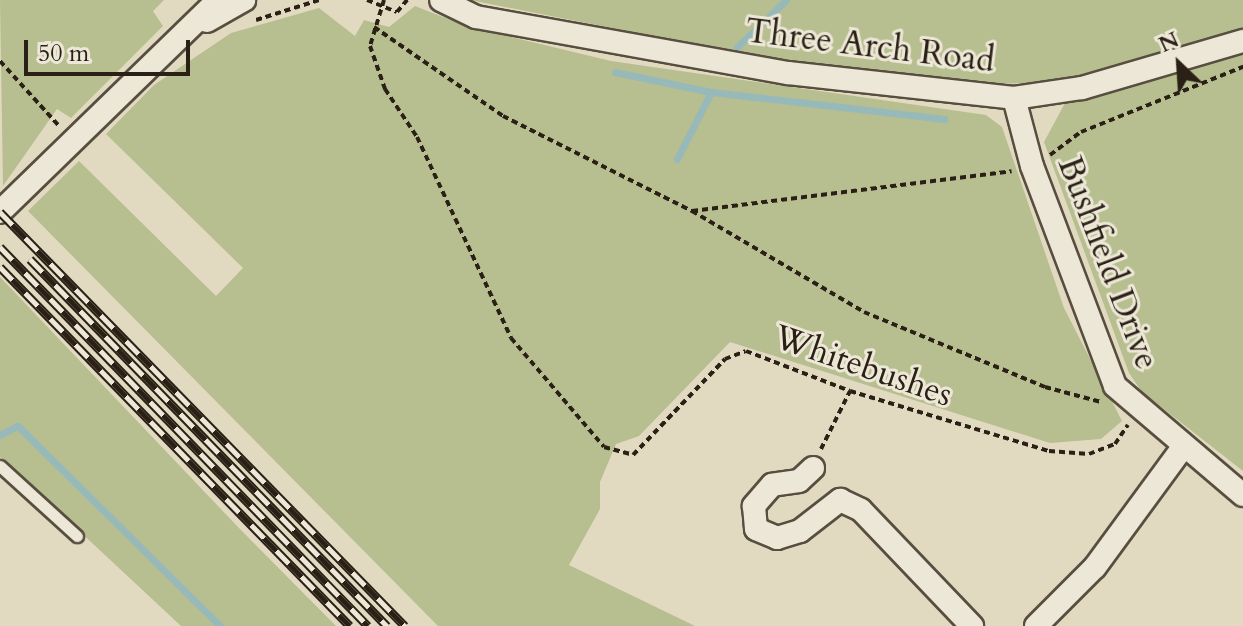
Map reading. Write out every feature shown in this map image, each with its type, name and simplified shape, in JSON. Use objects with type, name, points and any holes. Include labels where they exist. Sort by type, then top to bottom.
[{"type":"street","points":[[0,212],[77,142],[192,30],[218,0]]},
{"type":"street","name":"Three Arch Road","points":[[441,0],[476,17],[788,73],[1014,98],[1082,88],[1243,41]]},
{"type":"street","points":[[192,30],[245,11]]},
{"type":"street","name":"Bushfield Drive","points":[[1014,98],[1037,156],[1098,350],[1137,411],[1243,495]]},
{"type":"street","points":[[1036,626],[1095,567],[1183,447]]},
{"type":"street","points":[[813,468],[799,481],[772,485],[754,506],[756,529],[777,538],[800,531],[840,500],[861,510],[972,626]]},
{"type":"lane","points":[[0,466],[77,536]]},
{"type":"path","points":[[245,11],[319,0]]},
{"type":"path","points":[[367,0],[383,3],[397,12],[407,0]]},
{"type":"path","points":[[383,3],[374,27],[503,116],[692,211],[864,312],[1045,387],[1137,411]]},
{"type":"path","name":"Whitebushes","points":[[374,27],[370,46],[385,89],[417,137],[511,338],[604,447],[633,455],[725,359],[746,351],[850,391],[1049,451],[1089,454],[1115,444],[1137,411]]},
{"type":"path","points":[[0,61],[77,142]]},
{"type":"path","points":[[692,211],[1037,156],[1044,159],[1081,132],[1243,67]]},
{"type":"path","points":[[813,468],[850,391]]},
{"type":"green space","points":[[0,0],[164,0],[153,11],[163,26],[71,118],[57,109],[3,186]]},
{"type":"green space","points":[[470,0],[1243,0],[1243,31],[1054,82],[966,85],[749,55]]},
{"type":"green space","points":[[415,6],[466,26],[611,61],[986,115],[1002,127],[1064,308],[1122,421],[1101,439],[1050,443],[730,342],[639,436],[616,444],[600,482],[600,509],[569,565],[695,626],[438,626],[28,211],[79,161],[216,296],[243,268],[106,134],[154,85],[231,33],[319,8],[355,36],[364,20],[389,27]]},
{"type":"green space","points":[[1243,53],[1243,471],[1142,392],[1129,373],[1044,142],[1065,103]]},
{"type":"green space","points":[[0,277],[336,626],[181,626],[0,457]]},
{"type":"waterway","points":[[737,47],[786,0]]},
{"type":"waterway","points":[[615,72],[711,92],[944,119]]},
{"type":"waterway","points":[[677,159],[711,92]]},
{"type":"waterway","points":[[0,435],[18,426],[220,626]]},
{"type":"railway","points":[[0,212],[405,626]]},
{"type":"railway","points":[[0,247],[368,626]]},
{"type":"railway","points":[[30,259],[387,626]]},
{"type":"railway","points":[[0,267],[350,626]]}]
